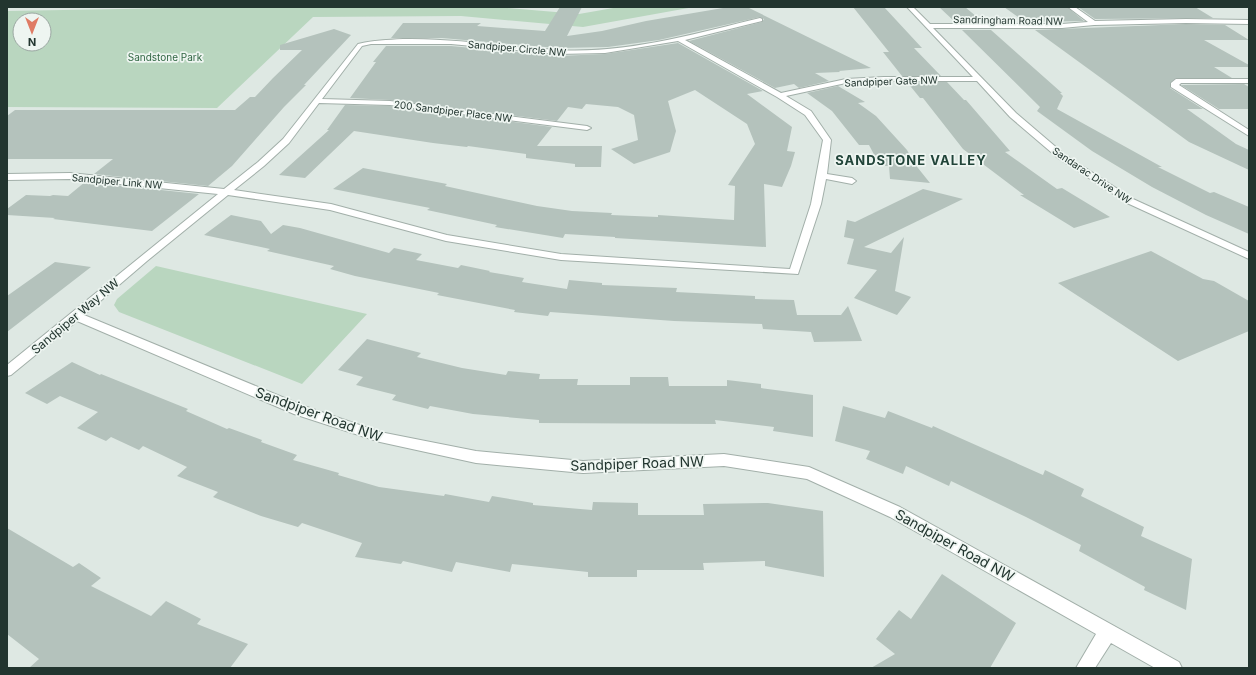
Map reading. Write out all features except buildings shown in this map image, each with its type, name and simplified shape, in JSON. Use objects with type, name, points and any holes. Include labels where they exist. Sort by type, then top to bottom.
[{"type":"street","name":"Sandarac Drive NW","points":[[910,7],[1013,115],[1061,156],[1130,201],[1249,256]]},
{"type":"street","points":[[1071,7],[1094,23]]},
{"type":"street","name":"Sandringham Road NW","points":[[921,19],[990,19]]},
{"type":"street","name":"Sandringham Road NW","points":[[1021,19],[1052,19],[1094,23]]},
{"type":"street","name":"Sandpiper Circle NW","points":[[143,259],[261,164],[286,141],[360,45],[371,42],[451,42],[558,52],[605,51],[679,39],[760,20]]},
{"type":"street","name":"Sandringham Road NW","points":[[929,26],[1062,26],[1094,23],[1186,21],[1249,22]]},
{"type":"street","points":[[227,192],[331,207],[446,238],[561,257],[794,272],[816,204],[827,140],[808,113],[780,94],[679,39]]},
{"type":"street","name":"Sandpiper Gate NW","points":[[780,94],[846,81],[884,79],[979,79]]},
{"type":"street","points":[[1249,81],[1179,81],[1174,85],[1249,134]]},
{"type":"street","name":"200 Sandpiper Place NW","points":[[318,101],[390,103],[587,128]]},
{"type":"street","name":"Sandpiper Link NW","points":[[7,177],[70,176],[227,192]]},
{"type":"street","points":[[822,176],[852,181]]},
{"type":"street","name":"Sandpiper Way NW","points":[[7,372],[143,259]]},
{"type":"street","name":"Sandpiper Road NW","points":[[76,316],[299,410],[380,437],[476,457],[583,466],[724,460],[809,473],[895,512],[1173,668]]},
{"type":"street","points":[[1085,668],[1108,631]]},
{"type":"green space","name":"Sandstone Park","points":[[233,7],[496,7],[579,14],[619,7],[694,7],[583,27],[461,16],[313,17],[217,108],[7,107],[7,11]]},
{"type":"green space","points":[[156,266],[367,314],[302,384],[119,312],[114,305],[117,299]]},
{"type":"district","name":"SANDSTONE VALLEY","points":[[911,160]]}]
